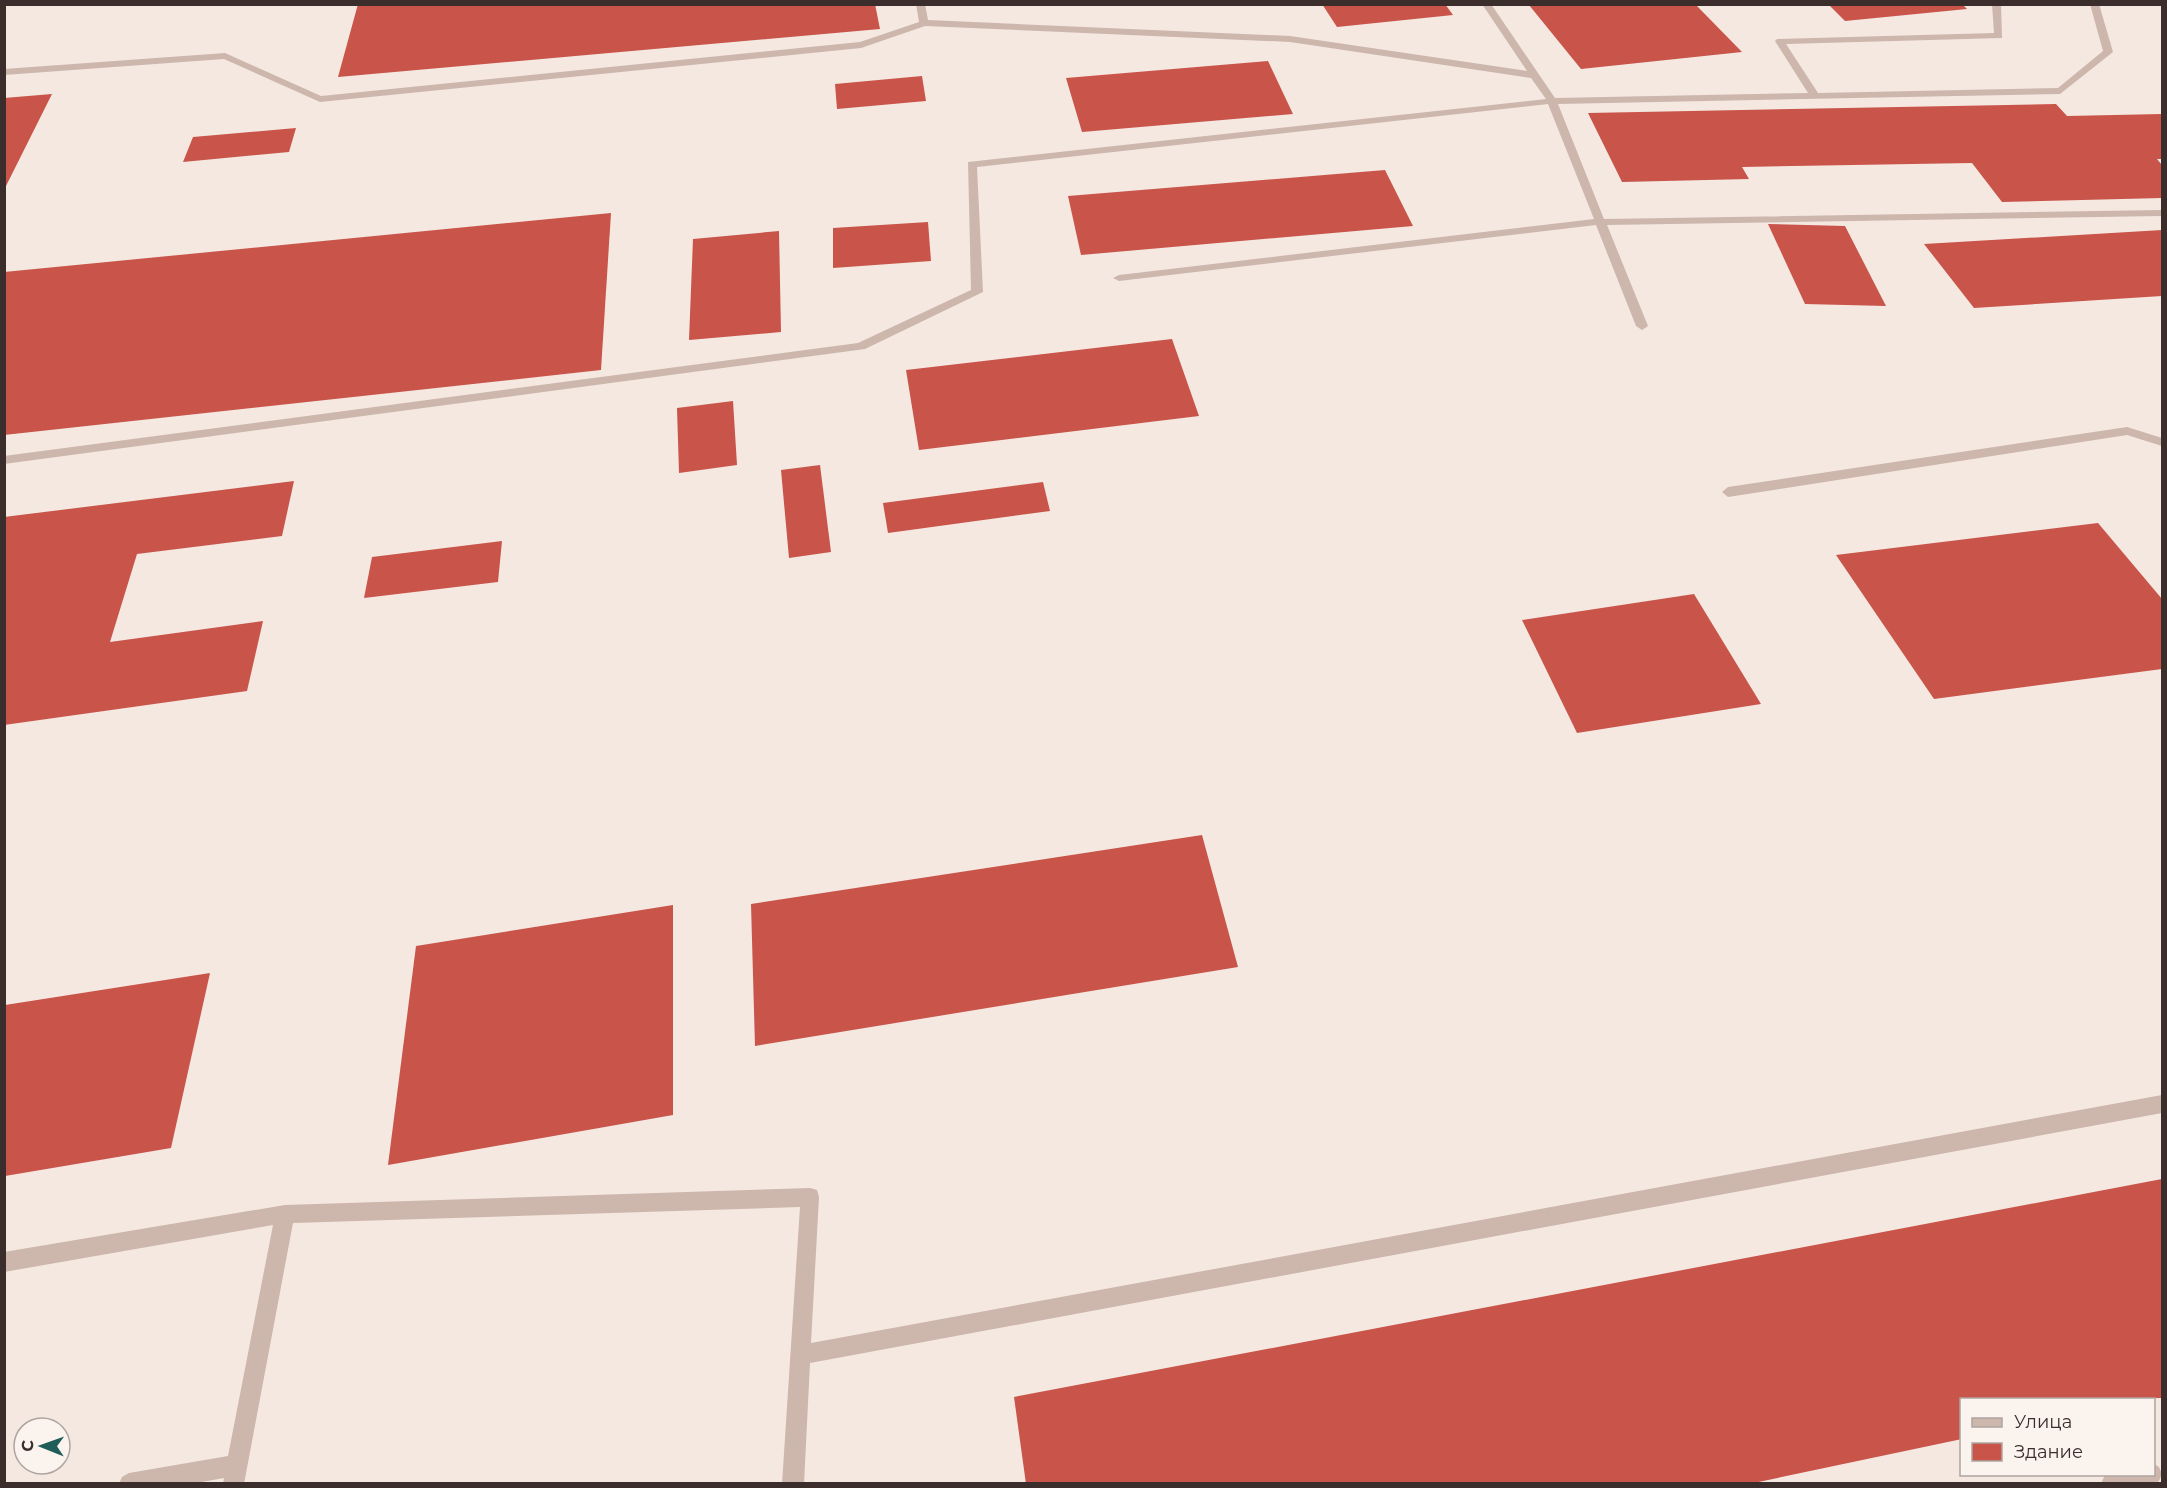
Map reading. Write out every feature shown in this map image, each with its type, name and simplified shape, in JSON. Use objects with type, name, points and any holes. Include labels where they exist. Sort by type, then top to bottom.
[{"type":"lane","points":[[920,4],[924,23]]},
{"type":"lane","points":[[1486,4],[1551,101],[1642,326]]},
{"type":"lane","points":[[1815,96],[1780,41],[1999,36],[1996,4]]},
{"type":"lane","points":[[4,460],[861,346],[977,292],[972,164],[1551,101],[2060,91],[2108,52],[2094,4]]},
{"type":"lane","points":[[4,72],[225,56],[320,99],[861,45],[924,23],[1290,39],[1533,75]]},
{"type":"lane","points":[[1119,279],[1598,222],[2163,213]]},
{"type":"lane","points":[[1728,492],[2127,431],[2163,442]]},
{"type":"lane","points":[[801,1355],[2163,1104]]},
{"type":"lane","points":[[4,1262],[285,1214],[810,1197],[793,1484]]},
{"type":"lane","points":[[129,1484],[235,1474],[285,1214]]},
{"type":"lane","points":[[2111,1484],[2145,1476]]},
{"type":"building","points":[[358,4],[875,4],[880,29],[338,77]]},
{"type":"building","points":[[1322,4],[1445,4],[1453,15],[1337,27]]},
{"type":"building","points":[[1828,4],[1962,4],[1967,9],[1845,21]]},
{"type":"building","points":[[1529,5],[1696,5],[1742,52],[1581,69]]},
{"type":"building","points":[[1268,61],[1293,114],[1082,132],[1066,78]]},
{"type":"building","points":[[922,76],[926,101],[837,109],[835,84]]},
{"type":"building","points":[[52,94],[4,190],[4,98]]},
{"type":"building","points":[[2056,104],[2067,116],[2162,114],[2162,159],[2157,159],[2162,165],[2162,198],[2002,202],[1972,163],[1742,167],[1749,179],[1622,182],[1588,113]]},
{"type":"building","points":[[296,128],[289,152],[183,162],[193,137]]},
{"type":"building","points":[[1385,170],[1413,226],[1081,255],[1068,196]]},
{"type":"building","points":[[611,213],[601,370],[4,435],[4,272]]},
{"type":"building","points":[[928,222],[931,261],[833,268],[833,228]]},
{"type":"building","points":[[1768,224],[1845,226],[1886,306],[1805,304]]},
{"type":"building","points":[[2162,230],[2162,296],[1974,308],[1924,244]]},
{"type":"building","points":[[779,231],[781,332],[689,340],[693,239]]},
{"type":"building","points":[[1172,339],[1199,416],[919,450],[906,370]]},
{"type":"building","points":[[733,401],[737,465],[679,473],[677,408]]},
{"type":"building","points":[[820,465],[831,552],[789,558],[781,470]]},
{"type":"building","points":[[294,481],[282,536],[137,554],[110,642],[263,621],[247,691],[4,725],[4,517]]},
{"type":"building","points":[[1043,482],[1050,511],[888,533],[883,503]]},
{"type":"building","points":[[2098,523],[2162,599],[2162,669],[1934,699],[1836,555]]},
{"type":"building","points":[[502,541],[498,582],[364,598],[372,557]]},
{"type":"building","points":[[1694,594],[1761,704],[1577,733],[1522,620]]},
{"type":"building","points":[[1202,835],[1238,967],[755,1046],[751,904]]},
{"type":"building","points":[[673,905],[673,1115],[388,1165],[416,946]]},
{"type":"building","points":[[210,973],[171,1148],[5,1176],[5,1005]]},
{"type":"building","points":[[2162,1179],[2162,1398],[1960,1398],[1960,1439],[1749,1484],[1026,1484],[1014,1397]]}]
